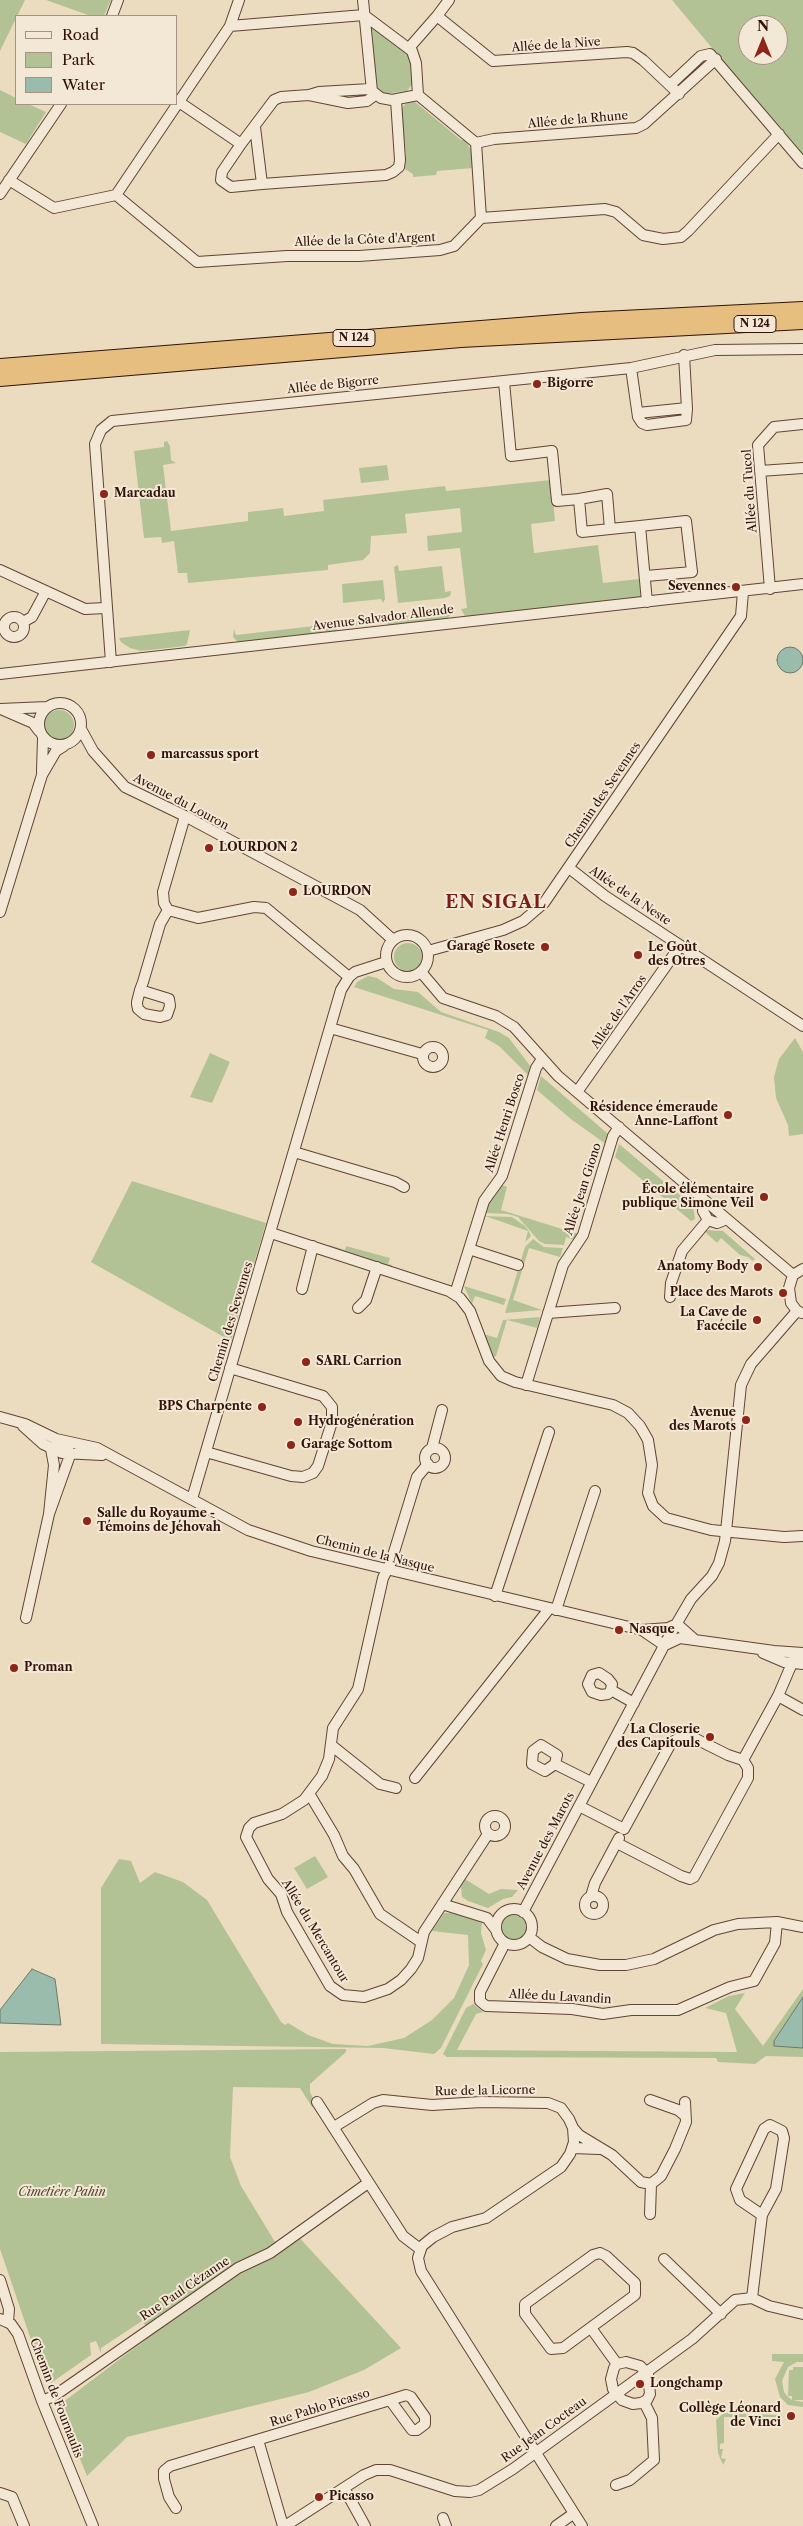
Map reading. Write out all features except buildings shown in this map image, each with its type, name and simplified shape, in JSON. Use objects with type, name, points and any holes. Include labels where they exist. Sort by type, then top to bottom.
[{"type":"highway","name":"N 124","points":[[0,379],[708,320],[803,309]]},
{"type":"highway","name":"N 124","points":[[0,366],[582,320],[803,322]]},
{"type":"street","points":[[112,15],[118,0]]},
{"type":"street","points":[[239,0],[230,26],[179,102],[241,144]]},
{"type":"street","points":[[363,0],[373,92]]},
{"type":"street","points":[[409,48],[449,0]]},
{"type":"street","points":[[230,26],[364,15],[409,48],[415,58],[418,95],[476,143],[481,218],[605,209],[616,212],[643,234],[663,239],[681,237],[779,134]]},
{"type":"street","name":"Allée de la Nive","points":[[437,16],[492,61],[633,53],[678,94]]},
{"type":"street","points":[[670,85],[704,54],[710,54],[803,163]]},
{"type":"street","name":"Allée de la Rhune","points":[[476,143],[494,139],[636,128],[644,124],[716,59]]},
{"type":"street","points":[[396,100],[400,160],[399,166],[393,172],[228,186],[221,180],[222,172],[241,144],[277,98],[309,95],[319,92],[373,92],[381,98],[396,100],[418,95]]},
{"type":"street","points":[[0,192],[60,105]]},
{"type":"street","points":[[9,180],[54,208],[116,196],[177,105]]},
{"type":"street","points":[[255,127],[262,184]]},
{"type":"street","name":"Allée de la Côte d'Argent","points":[[116,196],[190,259],[200,263],[287,256],[359,256],[440,250],[454,246],[481,218]]},
{"type":"street","name":"Allée de Bigorre","points":[[110,662],[95,444],[101,430],[112,421],[631,368],[684,355],[715,350],[803,349]]},
{"type":"street","points":[[631,368],[640,420],[648,425],[686,420],[684,355]]},
{"type":"street","points":[[504,382],[511,456],[552,451],[557,501],[607,494],[610,529]]},
{"type":"street","name":"Allée du Tucol","points":[[770,589],[760,471],[760,442],[774,427],[803,424]]},
{"type":"street","points":[[760,471],[803,468]]},
{"type":"street","points":[[579,499],[582,532],[686,521],[692,572],[646,576]]},
{"type":"street","points":[[640,526],[647,602]]},
{"type":"street","points":[[0,570],[85,609],[106,608]]},
{"type":"street","name":"Avenue Salvador Allende","points":[[0,674],[803,584]]},
{"type":"street","name":"Avenue Salvador Allende","points":[[770,589],[803,588]]},
{"type":"street","points":[[23,622],[32,617],[46,591]]},
{"type":"street","name":"Chemin des Sevennes","points":[[428,951],[488,935],[523,921],[544,903],[741,616],[744,592]]},
{"type":"street","points":[[0,709],[47,707],[54,704],[68,705],[79,715],[81,729],[78,736],[56,751],[42,776],[0,912]]},
{"type":"street","points":[[42,776],[39,718],[47,707]]},
{"type":"street","points":[[0,709],[26,719],[52,745],[76,745],[93,751]]},
{"type":"street","name":"Avenue du Louron","points":[[81,729],[93,751],[126,787],[360,910],[393,940]]},
{"type":"street","points":[[184,816],[163,892],[164,903],[168,910],[198,918],[254,907],[263,907],[348,977],[368,967],[386,962]]},
{"type":"street","name":"Allée de la Neste","points":[[569,868],[605,896],[803,1026]]},
{"type":"street","points":[[140,990],[160,924],[168,910]]},
{"type":"street","points":[[412,935],[423,942],[428,951],[428,963],[421,972],[412,978],[401,977],[391,971],[386,962],[386,950],[393,940],[403,936],[412,935]]},
{"type":"street","name":"Allée de l'Arros","points":[[577,1092],[680,946]]},
{"type":"street","points":[[421,972],[443,998],[496,1016],[514,1027],[542,1059],[577,1092],[793,1275]]},
{"type":"street","name":"Chemin des Sevennes","points":[[192,1499],[341,990],[348,977]]},
{"type":"street","points":[[330,1028],[422,1054]]},
{"type":"street","points":[[436,1047],[441,1051],[446,1062],[431,1067],[423,1061],[422,1054],[426,1049],[436,1047]]},
{"type":"street","name":"Allée Henri Bosco","points":[[455,1294],[484,1201],[502,1176],[536,1068],[542,1059]]},
{"type":"street","name":"Allée Jean Giono","points":[[526,1385],[563,1265],[583,1235],[614,1136],[619,1127]]},
{"type":"street","points":[[294,1152],[395,1182],[404,1187]]},
{"type":"street","points":[[704,1200],[703,1211],[708,1220],[717,1223],[727,1218]]},
{"type":"street","points":[[670,1297],[672,1283],[682,1251],[708,1220]]},
{"type":"street","points":[[271,1233],[440,1287],[455,1294],[470,1311],[494,1370],[509,1380],[602,1402],[628,1414],[640,1426],[648,1440],[652,1465],[648,1493],[656,1511],[672,1521],[726,1531],[784,1537],[803,1536]]},
{"type":"street","points":[[302,1289],[313,1246]]},
{"type":"street","points":[[469,1250],[518,1265]]},
{"type":"street","points":[[358,1308],[366,1300],[377,1267]]},
{"type":"street","points":[[800,1312],[791,1303],[789,1284],[793,1275],[803,1269]]},
{"type":"street","points":[[548,1313],[614,1308]]},
{"type":"street","name":"Avenue des Marots","points":[[523,1912],[666,1643],[691,1599],[712,1576],[719,1563],[726,1531],[741,1385],[751,1364],[800,1312]]},
{"type":"street","points":[[206,1452],[291,1476],[304,1477],[313,1473],[318,1466],[332,1422],[332,1407],[323,1396],[230,1368]]},
{"type":"street","points":[[432,1448],[442,1451],[445,1460],[438,1468],[428,1464],[426,1456],[432,1448],[432,1442],[442,1410]]},
{"type":"street","name":"Chemin de la Nasque","points":[[0,1417],[16,1421],[64,1442],[90,1446],[118,1459],[221,1516],[272,1539],[387,1570],[642,1630],[656,1630],[677,1624]]},
{"type":"street","name":"Chemin de la Nasque","points":[[16,1421],[51,1449],[69,1454],[96,1454],[118,1459]]},
{"type":"street","points":[[495,1596],[549,1432]]},
{"type":"street","points":[[26,1618],[49,1514],[54,1465],[51,1449],[64,1442],[69,1454],[61,1483],[49,1514]]},
{"type":"street","name":"Allée du Mercantour","points":[[428,1464],[417,1477],[387,1570],[358,1689],[334,1724],[326,1767],[310,1794],[282,1814],[254,1823],[249,1828],[246,1837],[268,1878],[281,1894],[287,1912],[330,1986],[342,1995],[353,1996],[376,1994],[388,1989],[401,1980],[411,1969],[418,1958],[424,1932],[488,1834]]},
{"type":"street","points":[[414,1778],[552,1610],[595,1491]]},
{"type":"street","points":[[677,1624],[695,1640]]},
{"type":"street","name":"Chemin de la Nasque","points":[[642,1630],[666,1643]]},
{"type":"street","points":[[656,1630],[666,1635],[666,1643],[680,1638],[782,1652],[803,1653]]},
{"type":"street","points":[[754,1648],[798,1664]]},
{"type":"street","points":[[782,1652],[798,1664]]},
{"type":"street","points":[[798,1664],[795,1658],[803,1653]]},
{"type":"street","points":[[743,1760],[798,1664]]},
{"type":"street","points":[[611,1690],[634,1703]]},
{"type":"street","points":[[778,1696],[803,1710]]},
{"type":"street","points":[[592,1896],[595,1883],[671,1743],[678,1737],[692,1737],[728,1755],[743,1760],[748,1770],[748,1778],[694,1877],[684,1877],[617,1843]]},
{"type":"street","points":[[331,1745],[380,1784],[396,1788]]},
{"type":"street","name":"Avenue des Marots","points":[[555,1764],[592,1782]]},
{"type":"street","points":[[310,1794],[334,1835],[342,1856],[354,1869],[380,1914],[421,1942]]},
{"type":"street","points":[[579,1806],[624,1829]]},
{"type":"street","points":[[444,1901],[490,1913],[503,1913],[511,1910],[523,1912],[531,1924],[529,1937],[518,1945],[505,1943],[487,1918],[444,1901]]},
{"type":"street","points":[[496,1930],[496,1922],[503,1913]]},
{"type":"street","points":[[529,1937],[542,1947],[567,1959],[600,1965],[626,1965],[654,1959],[714,1930],[738,1924],[777,1922],[803,1927]]},
{"type":"street","name":"Allée du Lavandin","points":[[505,1943],[480,1992],[480,2001],[486,2006],[572,2009],[603,2014],[631,2010],[678,2010],[730,1987],[754,1981],[775,1943],[777,1922]]},
{"type":"street","name":"Rue de la Licorne","points":[[334,2127],[373,2103],[388,2100],[432,2105],[481,2102],[548,2103],[561,2108],[579,2135],[612,2155],[641,2182],[651,2184]]},
{"type":"street","points":[[650,2100],[678,2110],[684,2115]]},
{"type":"street","points":[[317,2102],[406,2240],[420,2249]]},
{"type":"street","points":[[650,2214],[651,2184],[661,2176],[675,2149],[686,2122],[684,2115],[685,2102]]},
{"type":"street","points":[[762,2215],[740,2200],[736,2190],[764,2129],[770,2125],[782,2131],[784,2138],[776,2189],[762,2215],[752,2298],[769,2306],[803,2314]]},
{"type":"street","points":[[573,2128],[573,2148],[561,2167],[486,2218],[447,2229],[425,2243],[420,2249],[418,2258],[421,2271],[582,2526]]},
{"type":"street","points":[[573,2148],[603,2150]]},
{"type":"street","name":"Rue Paul Cézanne","points":[[42,2401],[54,2396],[238,2268],[270,2253],[368,2183]]},
{"type":"street","points":[[600,2253],[606,2256],[635,2283],[636,2290],[633,2297],[592,2328],[563,2348],[553,2349],[549,2347],[525,2314],[524,2307],[528,2300],[593,2255],[600,2253]]},
{"type":"street","points":[[664,2259],[721,2314]]},
{"type":"street","name":"Chemin de Fournaulis","points":[[0,2280],[9,2309],[4,2320],[18,2334],[42,2401],[93,2526]]},
{"type":"street","name":"Rue Jean Cocteau","points":[[284,2526],[370,2472],[383,2470],[455,2491],[470,2492],[490,2484],[692,2339],[735,2300],[752,2298]]},
{"type":"street","points":[[592,2328],[617,2364]]},
{"type":"street","points":[[617,2364],[630,2363],[647,2372],[650,2391],[644,2402]]},
{"type":"street","points":[[617,2364],[611,2379],[615,2394],[629,2404],[644,2402]]},
{"type":"street","name":"Rue Pablo Picasso","points":[[176,2508],[169,2497],[164,2479],[164,2471],[167,2467],[390,2400]]},
{"type":"street","points":[[616,2485],[630,2480],[654,2460],[652,2418],[644,2402]]},
{"type":"street","name":"Rue Pablo Picasso","points":[[258,2440],[284,2526]]},
{"type":"street","points":[[344,2488],[364,2526]]},
{"type":"street","points":[[0,2493],[12,2497],[24,2526]]},
{"type":"street","points":[[556,2526],[573,2514]]},
{"type":"green space","points":[[0,0],[25,0],[18,15],[15,15],[15,20],[0,51]]},
{"type":"green space","points":[[46,0],[111,0],[104,15],[88,15]]},
{"type":"green space","points":[[672,0],[803,0],[803,155],[732,72]]},
{"type":"green space","points":[[369,24],[411,56],[413,83],[407,91],[384,94],[375,88],[372,30],[368,27]]},
{"type":"green space","points":[[0,90],[15,98],[15,105],[30,105],[46,112],[26,144],[0,132]]},
{"type":"green space","points":[[414,101],[461,140],[465,140],[471,150],[473,168],[437,171],[436,175],[413,177],[413,174],[405,169],[404,158],[406,155],[401,110],[405,104]]},
{"type":"green space","points":[[167,441],[170,446],[171,460],[176,463],[163,465],[171,531],[248,521],[248,512],[283,508],[284,516],[324,511],[323,500],[445,486],[446,491],[551,480],[555,521],[531,524],[534,553],[598,545],[603,583],[639,579],[641,598],[465,616],[461,609],[467,608],[460,548],[428,551],[427,536],[462,532],[460,508],[405,514],[407,533],[371,536],[370,553],[363,560],[328,565],[328,570],[188,583],[187,573],[178,573],[174,541],[162,543],[161,537],[144,538],[134,451],[164,447],[164,442]]},
{"type":"green space","points":[[387,465],[389,480],[361,483],[359,468]]},
{"type":"green space","points":[[398,565],[399,571],[442,566],[445,592],[451,591],[450,596],[398,603],[394,567]]},
{"type":"green space","points":[[383,580],[385,599],[383,603],[381,599],[343,603],[342,584]]},
{"type":"green space","points":[[442,607],[450,607],[452,612],[447,619],[388,627],[387,618],[443,612]]},
{"type":"green space","points":[[384,618],[384,623],[337,627],[337,632],[238,642],[233,637],[234,629],[236,635]]},
{"type":"green space","points":[[190,630],[185,646],[141,651],[130,648],[121,642],[119,638]]},
{"type":"green space","points":[[59,710],[70,714],[74,725],[70,736],[59,740],[48,736],[44,725],[48,714]]},
{"type":"green space","points":[[408,943],[418,947],[422,957],[418,967],[408,971],[398,967],[394,957],[398,947]]},
{"type":"green space","points":[[368,976],[377,978],[394,989],[418,992],[441,1012],[499,1032],[509,1038],[531,1067],[528,1075],[499,1046],[485,1038],[488,1030],[354,987],[357,982]]},
{"type":"green space","points":[[795,1038],[803,1052],[803,1134],[789,1136],[788,1125],[776,1098],[774,1077],[779,1059]]},
{"type":"green space","points":[[210,1053],[230,1062],[212,1103],[190,1097]]},
{"type":"green space","points":[[541,1076],[608,1134],[606,1144],[572,1120],[537,1090]]},
{"type":"green space","points":[[619,1144],[693,1206],[695,1219],[691,1221],[615,1157]]},
{"type":"green space","points":[[132,1181],[266,1223],[231,1341],[91,1262]]},
{"type":"green space","points":[[502,1185],[507,1187],[501,1210],[578,1234],[575,1240],[566,1237],[564,1245],[545,1244],[539,1241],[518,1217],[508,1214],[486,1213],[489,1198]]},
{"type":"green space","points":[[485,1216],[512,1217],[525,1226],[528,1230],[531,1236],[525,1242],[528,1231]]},
{"type":"green space","points":[[703,1230],[723,1231],[755,1259],[753,1261],[748,1257],[740,1255],[721,1238],[717,1243]]},
{"type":"green space","points":[[533,1239],[544,1247],[563,1248],[560,1257],[529,1248],[513,1300],[542,1310],[505,1313],[525,1247]]},
{"type":"green space","points":[[329,1245],[345,1250],[346,1246],[390,1258],[388,1264],[392,1265],[392,1267],[328,1247]]},
{"type":"green space","points":[[464,1286],[506,1299],[504,1305],[475,1296],[472,1304]]},
{"type":"green space","points":[[540,1317],[537,1328],[507,1320],[496,1356],[492,1358],[483,1334],[497,1338],[503,1320]]},
{"type":"green space","points":[[315,1856],[328,1877],[307,1889],[294,1868]]},
{"type":"green space","points":[[119,1859],[131,1861],[140,1883],[155,1872],[183,1882],[207,1900],[281,2022],[285,2025],[288,2023],[308,2035],[333,2044],[368,2046],[404,2038],[432,2020],[454,1998],[469,1965],[468,1935],[432,1931],[444,1913],[453,1913],[482,1922],[481,1933],[486,1950],[481,1961],[483,1964],[441,2048],[434,2054],[383,2048],[101,2044],[101,1888]]},
{"type":"green space","points":[[465,1879],[489,1894],[501,1889],[518,1890],[512,1897],[503,1899],[488,1908],[462,1897],[461,1886]]},
{"type":"green space","points":[[513,1915],[523,1919],[527,1929],[523,1939],[513,1943],[503,1939],[499,1929],[503,1919]]},
{"type":"green space","points":[[803,1989],[803,2057],[766,2056],[755,2064],[718,2062],[716,2058],[447,2057],[443,2054],[466,2008],[473,2004],[483,2012],[476,2014],[457,2050],[737,2052],[726,2013],[705,2008],[729,1996],[745,1993],[735,2009],[763,2046]]},
{"type":"green space","name":"Cimetière Pahin","points":[[346,2049],[346,2052],[310,2084],[310,2092],[316,2105],[312,2107],[300,2088],[233,2087],[230,2157],[241,2186],[275,2242],[295,2233],[401,2348],[364,2370],[309,2392],[127,2437],[87,2476],[58,2406],[253,2258],[146,2326],[142,2321],[101,2348],[101,2353],[96,2341],[90,2343],[91,2355],[51,2383],[44,2378],[0,2249],[0,2052]]},
{"type":"green space","points":[[772,2354],[803,2354],[803,2362],[797,2362],[788,2367],[782,2381],[784,2392],[788,2397],[792,2400],[792,2396],[788,2396],[789,2370],[793,2370],[793,2367],[803,2367],[803,2400],[793,2400],[803,2402],[803,2407],[788,2405],[780,2397],[775,2379],[784,2362],[772,2361]]},
{"type":"green space","points":[[724,2413],[782,2415],[782,2417],[724,2417],[724,2443],[720,2444],[720,2449],[723,2449],[721,2458],[726,2459],[723,2465],[718,2453],[716,2420]]},
{"type":"water","points":[[790,647],[799,651],[803,660],[799,669],[790,673],[781,669],[777,660],[781,651]]},
{"type":"water","points":[[32,1969],[55,1979],[61,2025],[0,2023],[0,2010]]},
{"type":"water","points":[[803,1997],[803,2048],[774,2046],[774,2041]]},
{"type":"place","name":"Bigorre","points":[[537,384]]},
{"type":"place","name":"Marcadau","points":[[104,494]]},
{"type":"place","name":"Sevennes","points":[[736,587]]},
{"type":"place","name":"marcassus sport","points":[[151,755]]},
{"type":"place","name":"LOURDON 2","points":[[209,848]]},
{"type":"place","name":"LOURDON","points":[[293,892]]},
{"type":"place","name":"Garage Rosete","points":[[545,947]]},
{"type":"place","name":"Le Goût des Otres","points":[[638,955]]},
{"type":"place","name":"Résidence émeraude Anne-Laffont","points":[[728,1115]]},
{"type":"place","name":"École élémentaire publique Simone Veil","points":[[764,1197]]},
{"type":"place","name":"Anatomy Body","points":[[758,1267]]},
{"type":"place","name":"Place des Marots","points":[[783,1293]]},
{"type":"place","name":"La Cave de Facécile","points":[[757,1320]]},
{"type":"place","name":"SARL Carrion","points":[[306,1362]]},
{"type":"place","name":"BPS Charpente","points":[[262,1407]]},
{"type":"place","name":"Avenue des Marots","points":[[746,1420]]},
{"type":"place","name":"Hydrogénération","points":[[298,1422]]},
{"type":"place","name":"Garage Sottom","points":[[291,1445]]},
{"type":"place","name":"Salle du Royaume - Témoins de Jéhovah","points":[[87,1521]]},
{"type":"place","name":"Nasque","points":[[619,1630]]},
{"type":"place","name":"Proman","points":[[14,1668]]},
{"type":"place","name":"La Closerie des Capitouls","points":[[710,1737]]},
{"type":"place","name":"Longchamp","points":[[640,2384]]},
{"type":"place","name":"Collège Léonard de Vinci","points":[[791,2416]]},
{"type":"place","name":"Picasso","points":[[319,2497]]},
{"type":"district","name":"EN SIGAL","points":[[496,903]]}]
